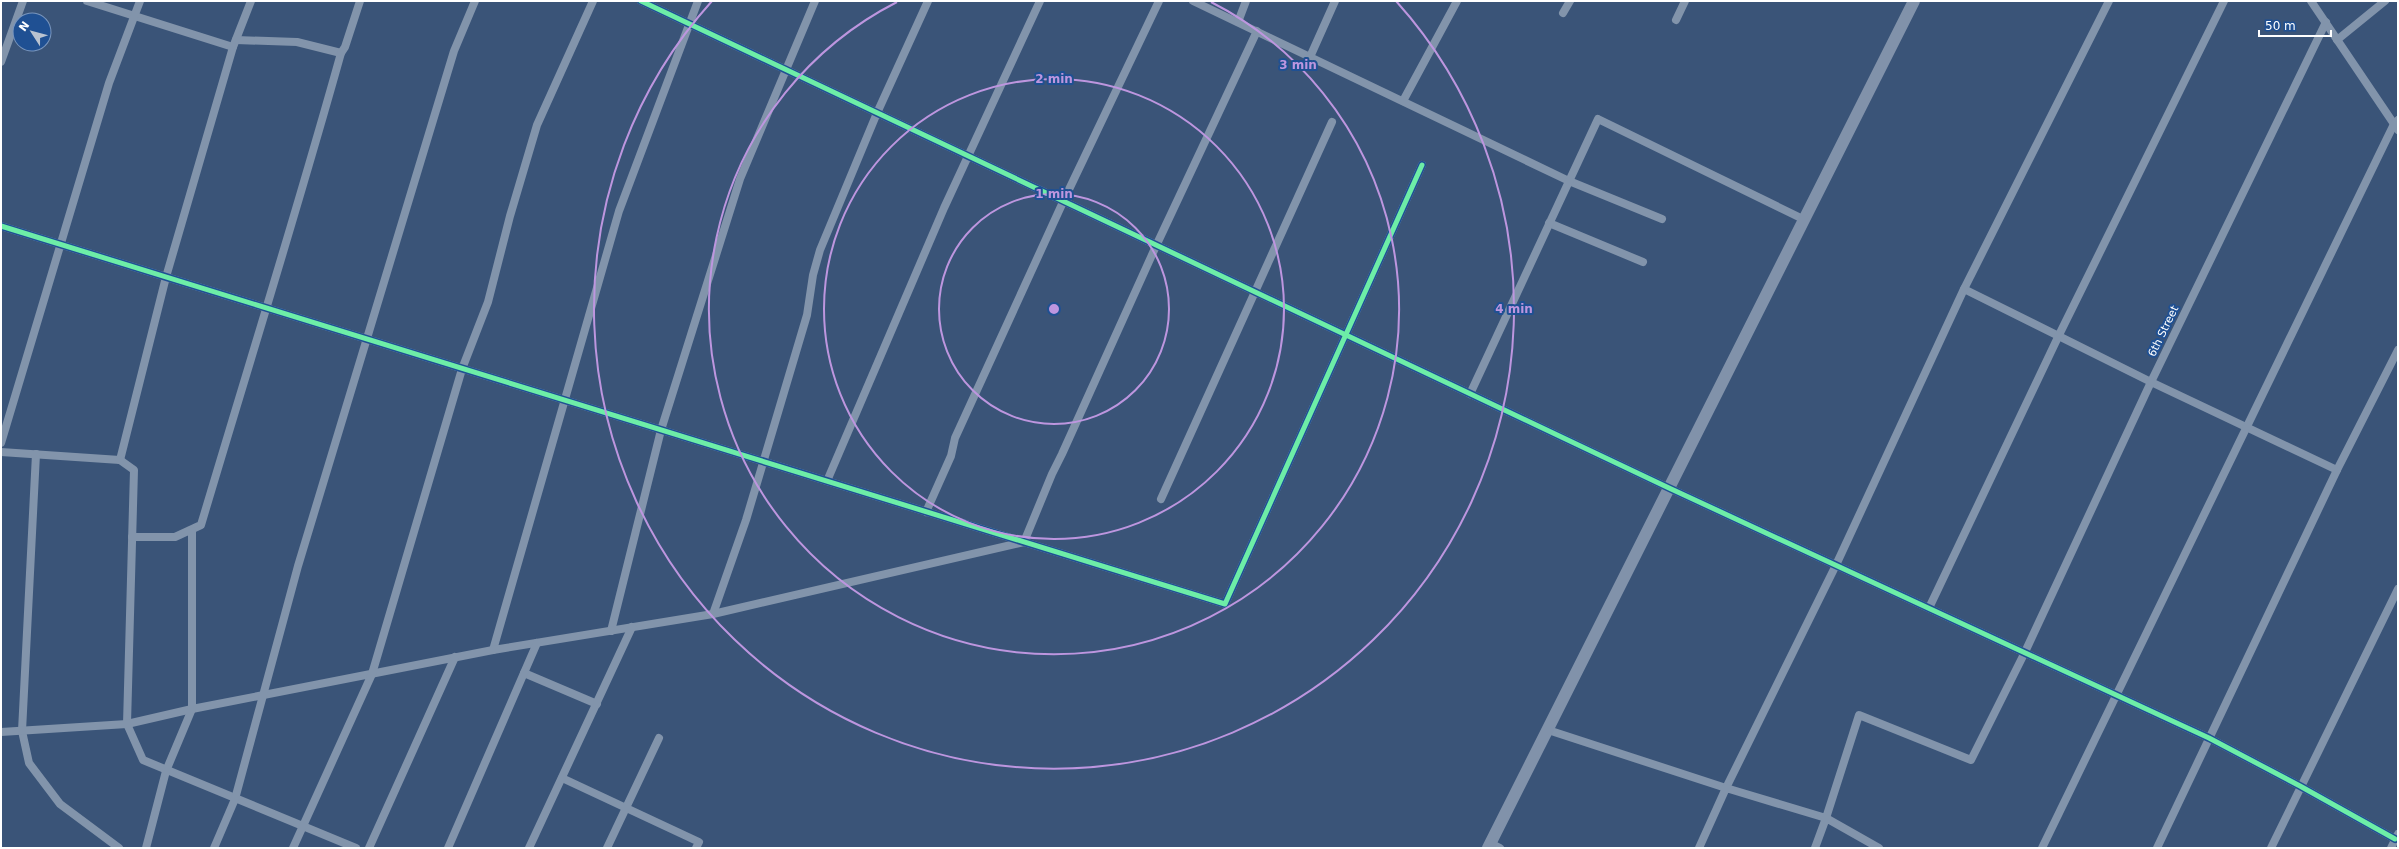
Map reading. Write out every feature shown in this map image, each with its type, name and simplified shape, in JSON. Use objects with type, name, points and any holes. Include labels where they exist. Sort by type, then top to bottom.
[{"type":"main road","points":[[1493,846],[1548,730],[1914,1]]},
{"type":"street","points":[[1,62],[23,1]]},
{"type":"street","points":[[86,1],[134,16],[235,43],[297,42],[341,53]]},
{"type":"street","points":[[1,443],[109,83],[140,1]]},
{"type":"street","points":[[120,460],[166,277],[235,43],[251,1]]},
{"type":"street","points":[[132,537],[175,536],[192,531],[201,525],[266,308],[290,236],[341,53],[345,47],[360,1]]},
{"type":"street","points":[[214,848],[235,799],[300,559],[368,340],[454,51],[475,1]]},
{"type":"street","points":[[293,848],[372,674],[462,369],[488,302],[510,216],[538,125],[593,1]]},
{"type":"street","points":[[641,1],[1669,488],[2117,694],[2209,738],[2397,836],[2391,848]]},
{"type":"street","points":[[493,650],[619,212],[698,1]]},
{"type":"street","points":[[611,631],[661,430],[740,179],[785,69],[815,1]]},
{"type":"street","points":[[712,614],[746,520],[764,462],[807,315],[813,275],[820,250],[877,113],[928,1]]},
{"type":"street","points":[[827,481],[944,208],[1040,1]]},
{"type":"street","points":[[926,512],[951,456],[954,438],[1063,202],[1160,1]]},
{"type":"street","points":[[1193,1],[1569,181],[1662,219]]},
{"type":"street","points":[[1238,22],[1246,1]]},
{"type":"street","points":[[1310,57],[1335,1]]},
{"type":"street","points":[[1403,101],[1457,1]]},
{"type":"street","points":[[1563,12],[1570,1]]},
{"type":"street","points":[[1676,20],[1685,1]]},
{"type":"street","points":[[1698,848],[1836,565],[1964,289],[2109,1]]},
{"type":"street","points":[[1929,608],[2059,335],[2224,1]]},
{"type":"street","points":[[2042,848],[2246,427],[2396,124],[2311,1]]},
{"type":"street","points":[[2337,40],[2385,1]]},
{"type":"street","name":"6th Street","points":[[1826,818],[1859,715],[1970,760],[2025,652],[2151,382],[2326,22]]},
{"type":"street","points":[[1024,542],[1052,474],[1156,246],[1257,32]]},
{"type":"street","points":[[1470,394],[1598,119],[1804,220]]},
{"type":"street","points":[[1161,499],[1253,292],[1332,122]]},
{"type":"street","points":[[1,226],[1225,604],[1422,165]]},
{"type":"street","points":[[1549,223],[1643,262]]},
{"type":"street","points":[[1964,289],[2151,382],[2337,470]]},
{"type":"street","points":[[2157,848],[2337,470],[2398,350]]},
{"type":"street","points":[[1,452],[120,460],[134,470],[127,724],[143,760],[166,771],[356,848]]},
{"type":"street","points":[[36,454],[22,731],[29,763],[60,804],[119,848]]},
{"type":"street","points":[[146,848],[166,771],[192,709],[192,531]]},
{"type":"street","points":[[1,732],[127,724],[192,709],[262,697],[455,657],[712,614],[1024,542]]},
{"type":"street","points":[[2271,848],[2300,786],[2398,589]]},
{"type":"street","points":[[529,848],[632,628]]},
{"type":"street","points":[[448,848],[537,643]]},
{"type":"street","points":[[369,848],[455,657]]},
{"type":"street","points":[[524,673],[597,704]]},
{"type":"street","points":[[1548,730],[1726,788],[1826,818],[1879,848]]},
{"type":"street","points":[[607,848],[659,738]]},
{"type":"street","points":[[562,778],[699,842],[696,848]]},
{"type":"street","points":[[1815,848],[1826,818]]},
{"type":"cycle path","points":[[641,1],[1669,488],[2209,738],[2300,786],[2395,839]]},
{"type":"cycle path","points":[[1,226],[1225,604],[1422,165]]}]
